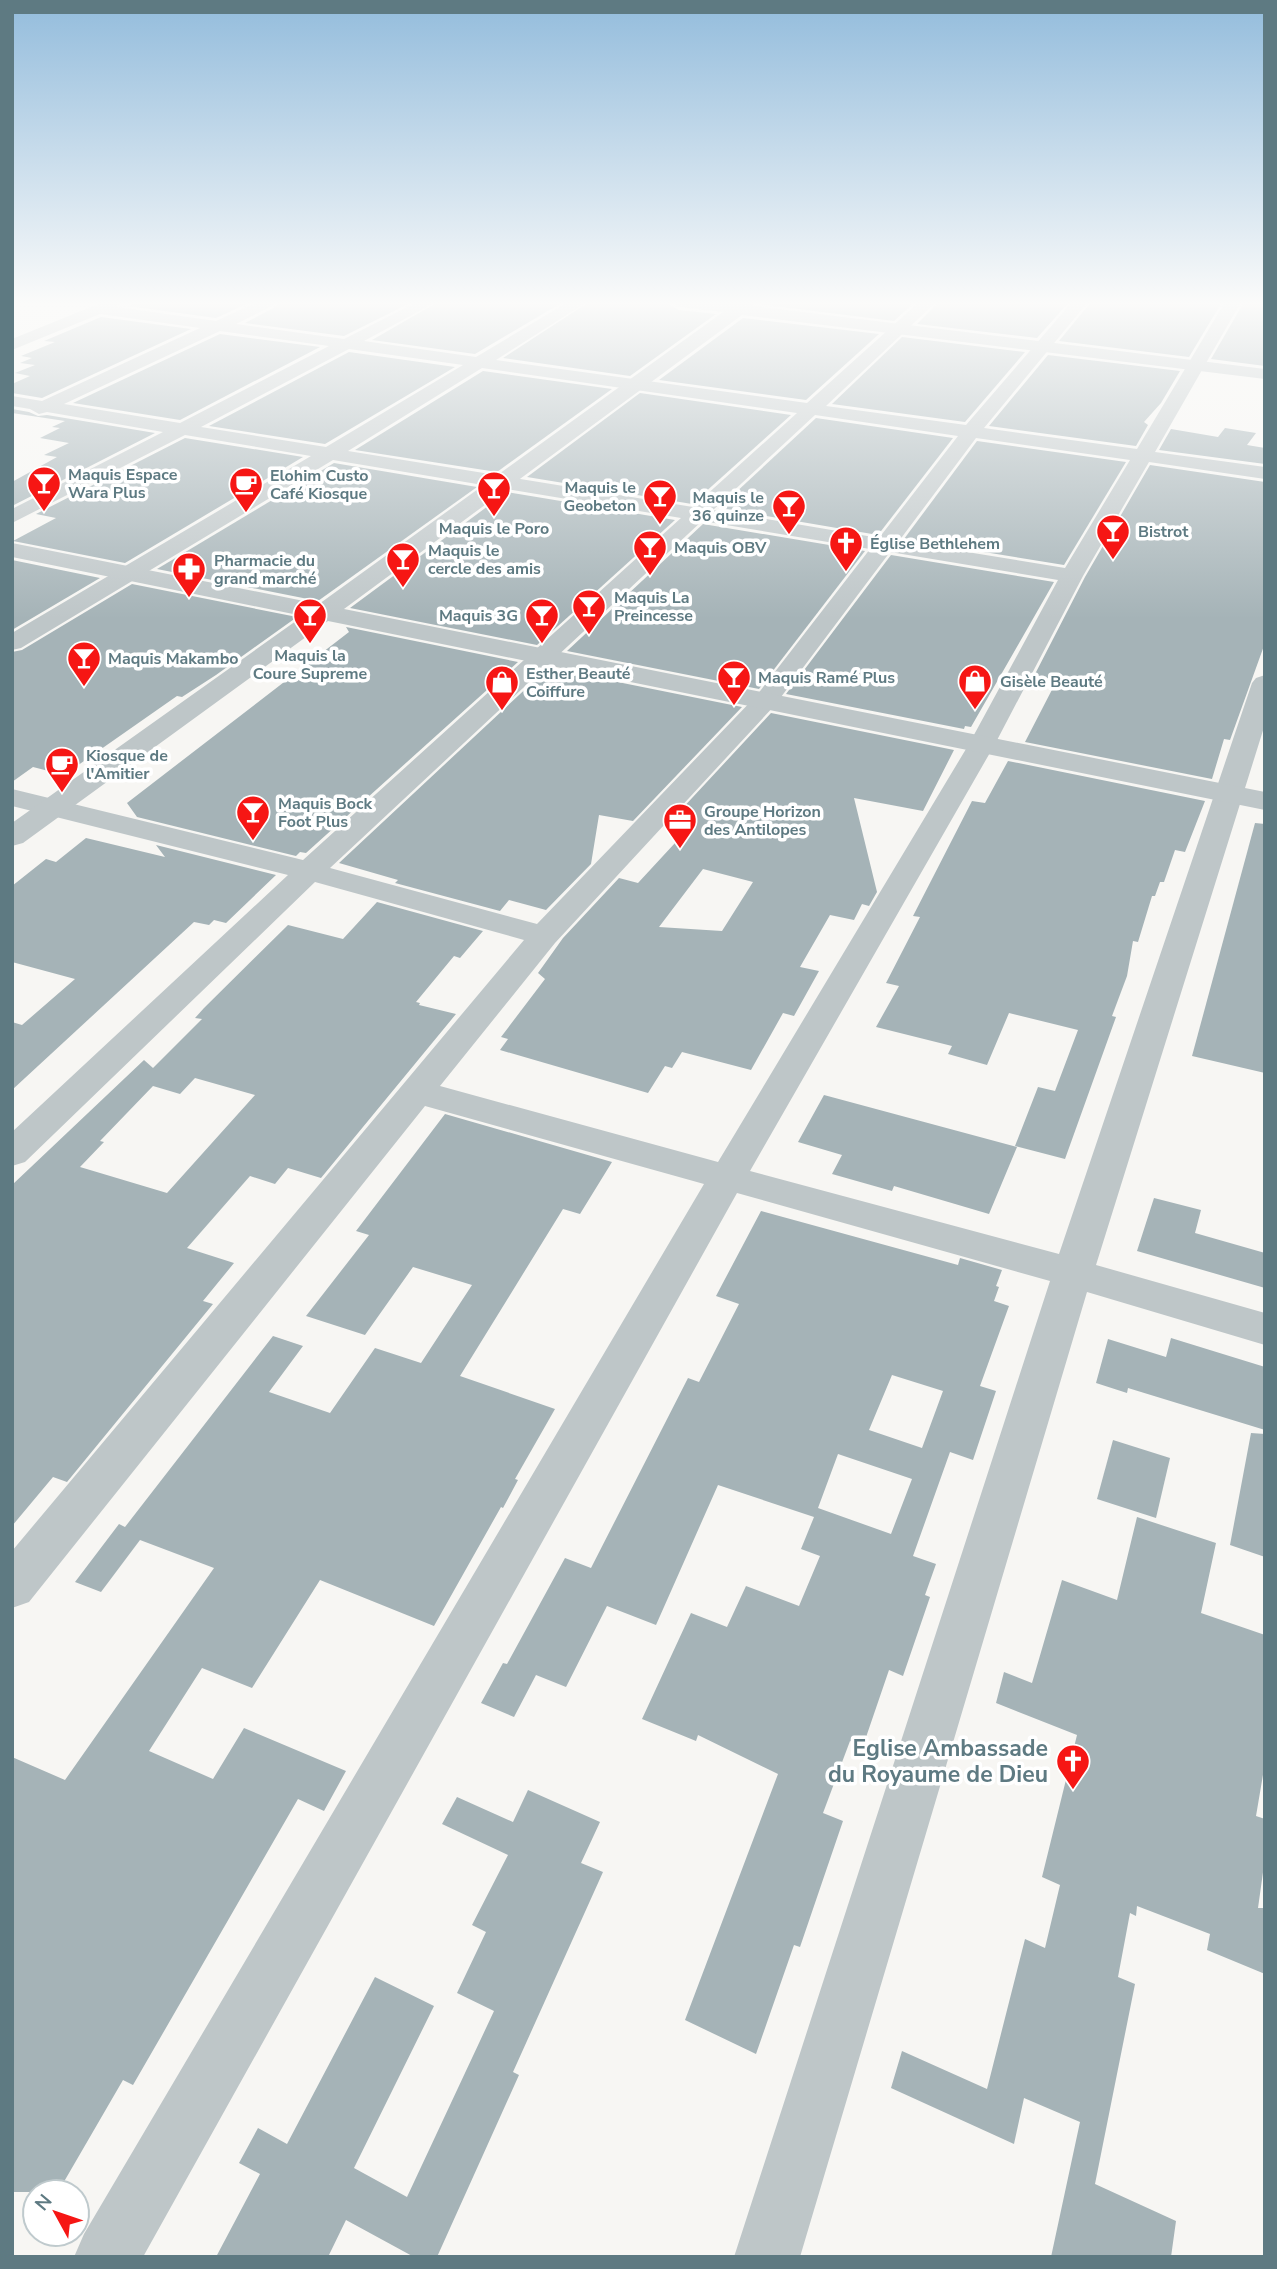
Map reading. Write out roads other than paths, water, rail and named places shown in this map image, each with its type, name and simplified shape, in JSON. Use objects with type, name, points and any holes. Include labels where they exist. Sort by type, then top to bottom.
[{"type":"street","points":[[12,421],[41,408]]},
{"type":"street","points":[[49,408],[1072,576]]},
{"type":"street","points":[[12,517],[222,408]]},
{"type":"street","points":[[12,643],[131,574],[403,408]]},
{"type":"street","points":[[12,837],[605,408]]},
{"type":"street","points":[[796,408],[1265,473]]},
{"type":"street","points":[[12,1153],[309,871],[694,514],[813,408]]},
{"type":"street","points":[[12,1587],[544,936],[766,700],[992,408]]},
{"type":"street","points":[[107,2257],[727,1178],[982,744],[1072,576],[1170,408]]},
{"type":"street","points":[[12,550],[1247,798]]},
{"type":"street","points":[[767,2257],[1073,1273],[1247,798],[1265,682]]},
{"type":"street","points":[[12,797],[309,871],[544,936]]},
{"type":"street","points":[[418,1092],[1073,1273],[1265,1329]]},
{"type":"place","name":"Maquis Espace Wara Plus","points":[[44,513]]},
{"type":"place","name":"Elohim Custo Café Kiosque","points":[[246,514]]},
{"type":"place","name":"Maquis le Poro","points":[[494,518]]},
{"type":"place","name":"Maquis le Geobeton","points":[[660,526]]},
{"type":"place","name":"Maquis le 36 quinze","points":[[789,536]]},
{"type":"place","name":"Bistrot","points":[[1113,561]]},
{"type":"place","name":"Église Bethlehem","points":[[846,573]]},
{"type":"place","name":"Maquis OBV","points":[[650,577]]},
{"type":"place","name":"Maquis le cercle des amis","points":[[403,589]]},
{"type":"place","name":"Pharmacie du grand marché","points":[[189,599]]},
{"type":"place","name":"Maquis La Preincesse","points":[[589,636]]},
{"type":"place","name":"Maquis la Coure Supreme","points":[[310,645]]},
{"type":"place","name":"Maquis 3G","points":[[542,645]]},
{"type":"place","name":"Maquis Makambo","points":[[84,688]]},
{"type":"place","name":"Maquis Ramé Plus","points":[[734,707]]},
{"type":"place","name":"Gisèle Beauté","points":[[975,711]]},
{"type":"place","name":"Esther Beauté Coiffure","points":[[502,712]]},
{"type":"place","name":"Kiosque de l'Amitier","points":[[62,794]]},
{"type":"place","name":"Maquis Bock Foot Plus","points":[[253,842]]},
{"type":"place","name":"Groupe Horizon des Antilopes","points":[[680,850]]},
{"type":"place","name":"Eglise Ambassade du Royaume de Dieu","points":[[1073,1791]]}]
